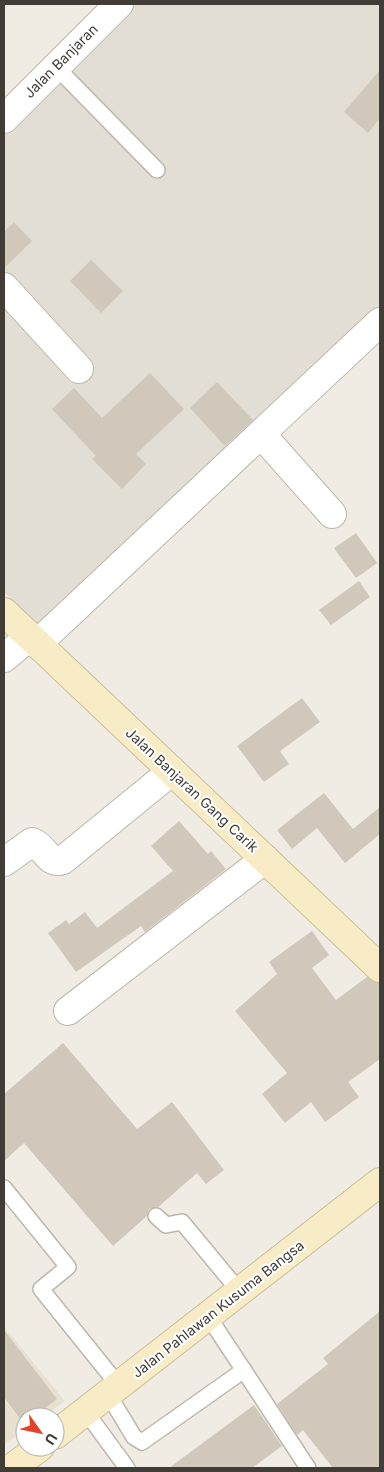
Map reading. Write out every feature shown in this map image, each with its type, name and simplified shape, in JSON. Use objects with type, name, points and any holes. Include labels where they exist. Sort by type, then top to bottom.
[{"type":"street","name":"Jalan Banjaran","points":[[4,119],[119,4]]},
{"type":"street","points":[[4,287],[79,369]]},
{"type":"street","points":[[4,658],[33,640],[380,322]]},
{"type":"street","points":[[260,434],[332,514]]},
{"type":"street","name":"Jalan Banjaran Gang Carik","points":[[4,612],[380,968]]},
{"type":"street","points":[[4,862],[29,842],[38,844],[51,860],[57,862],[63,860],[172,771]]},
{"type":"street","points":[[68,1011],[265,859]]},
{"type":"street","name":"Jalan Pahlawan Kusuma Bangsa","points":[[65,1428],[208,1316],[377,1190]]},
{"type":"street","points":[[12,1468],[27,1457]]},
{"type":"lane","points":[[56,67],[157,170]]},
{"type":"lane","points":[[4,1188],[68,1267],[41,1289],[113,1390],[134,1437],[142,1442],[244,1370]]},
{"type":"lane","points":[[156,1216],[166,1225],[182,1222],[240,1292]]},
{"type":"lane","points":[[208,1316],[308,1468]]},
{"type":"lane","points":[[86,1412],[128,1468]]},
{"type":"shaded area","points":[[136,4],[380,4],[380,308],[39,626],[4,592],[4,135]]},
{"type":"shaded area","points":[[4,1327],[65,1401],[57,1407],[15,1407],[15,1437],[4,1445]]},
{"type":"building","points":[[380,70],[380,118],[368,133],[344,112]]},
{"type":"building","points":[[14,222],[32,241],[4,268],[4,232]]},
{"type":"building","points":[[91,260],[123,291],[101,313],[70,281]]},
{"type":"building","points":[[150,373],[184,409],[136,454],[146,464],[122,489],[92,459],[96,456],[52,409],[74,388],[102,418]]},
{"type":"building","points":[[217,382],[253,420],[225,446],[190,408]]},
{"type":"building","points":[[356,533],[377,563],[356,578],[334,548]]},
{"type":"building","points":[[359,581],[370,597],[331,625],[319,610]]},
{"type":"building","points":[[302,698],[320,722],[280,751],[289,764],[264,782],[237,746]]},
{"type":"building","points":[[324,793],[353,829],[380,807],[380,834],[345,863],[317,828],[292,849],[277,830]]},
{"type":"building","points":[[179,821],[208,854],[211,851],[226,869],[145,932],[141,926],[76,972],[48,933],[66,920],[69,924],[85,912],[97,928],[173,871],[151,846]]},
{"type":"building","points":[[312,931],[329,955],[312,968],[336,1000],[367,977],[380,983],[380,1059],[348,1082],[359,1097],[325,1122],[311,1102],[285,1123],[262,1094],[287,1073],[235,1011],[277,974],[269,962]]},
{"type":"building","points":[[63,1043],[137,1129],[172,1102],[224,1170],[206,1184],[197,1173],[158,1207],[149,1209],[147,1216],[113,1246],[24,1143],[4,1161],[4,1094]]},
{"type":"building","points":[[380,1311],[380,1468],[333,1468],[303,1430],[297,1435],[277,1404],[328,1364],[323,1358]]},
{"type":"building","points":[[4,1330],[57,1399],[46,1407],[15,1407],[15,1412],[4,1397]]},
{"type":"building","points":[[254,1405],[282,1446],[252,1468],[169,1468]]}]
